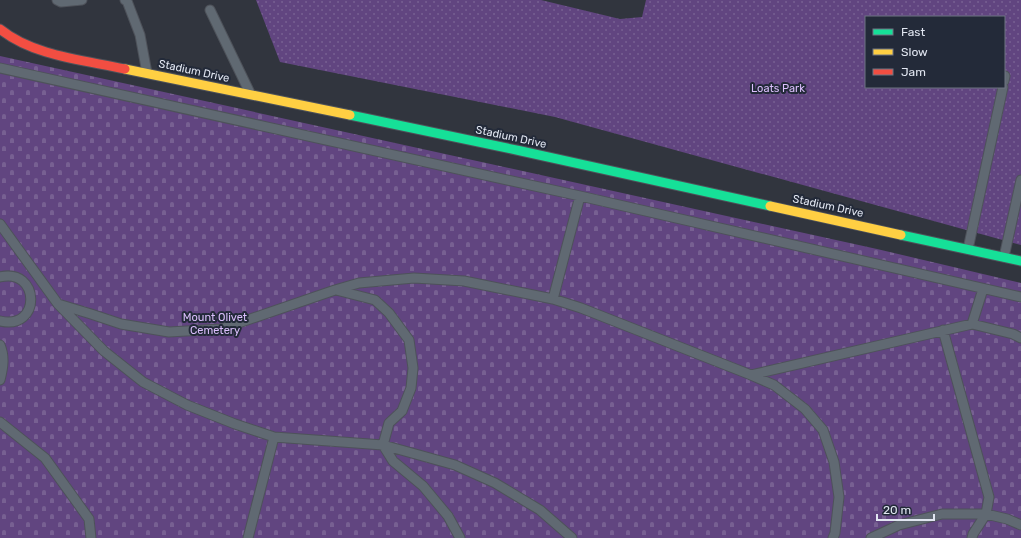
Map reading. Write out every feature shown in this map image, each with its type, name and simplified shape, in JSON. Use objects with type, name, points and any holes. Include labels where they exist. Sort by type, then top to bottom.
[{"type":"street","name":"Stadium Drive","points":[[0,29],[21,44],[36,50],[251,96],[521,151],[1021,261]]},
{"type":"lane","points":[[57,0],[62,2],[82,0]]},
{"type":"lane","points":[[125,0],[127,1],[140,35],[147,73]]},
{"type":"lane","points":[[210,10],[251,96]]},
{"type":"lane","points":[[0,68],[580,196],[1021,297]]},
{"type":"lane","points":[[968,249],[1003,88]]},
{"type":"lane","points":[[1004,257],[1021,180]]},
{"type":"lane","points":[[553,299],[580,196]]},
{"type":"lane","points":[[0,224],[58,304],[104,351],[143,382],[187,405],[235,424],[274,437],[383,445],[455,465],[495,483],[540,510],[572,538]]},
{"type":"lane","points":[[0,276],[8,275],[18,277],[26,284],[31,293],[31,304],[26,314],[18,321],[8,323],[0,321]]},
{"type":"lane","points":[[58,304],[128,325],[169,332],[221,329],[359,283],[414,278],[464,281],[553,299],[581,308],[752,375],[774,385],[805,409],[823,430],[834,462],[839,497],[835,533],[833,538]]},
{"type":"lane","points":[[26,284],[41,280]]},
{"type":"lane","points":[[972,324],[983,289]]},
{"type":"lane","points":[[335,290],[375,300],[389,313],[409,340],[413,368],[411,388],[402,411],[389,423],[383,445],[393,461],[423,486],[448,516],[460,538]]},
{"type":"lane","points":[[752,375],[972,324],[1013,334],[1021,338]]},
{"type":"lane","points":[[943,330],[988,497],[986,514],[972,538]]},
{"type":"lane","points":[[0,345],[4,367],[0,380]]},
{"type":"lane","points":[[0,422],[45,458],[89,518],[91,538]]},
{"type":"lane","points":[[248,538],[274,437]]},
{"type":"lane","points":[[871,538],[899,525],[942,514],[986,514],[1007,519],[1021,525]]},
{"type":"green space","name":"Loats Park","points":[[256,0],[541,0],[620,19],[642,17],[646,0],[1021,0],[1021,245],[555,117],[280,62]]},
{"type":"green space","name":"Mount Olivet Cemetery","points":[[0,56],[877,249],[1021,283],[1021,538],[0,538]]},
{"type":"traffic: fast","points":[[350,115],[770,206]]},
{"type":"traffic: fast","points":[[901,235],[1021,261]]},
{"type":"traffic: slow","points":[[125,69],[350,115]]},
{"type":"traffic: slow","points":[[770,206],[901,235]]},
{"type":"traffic: jam","points":[[0,29],[13,38],[43,51],[76,60],[125,69]]}]
